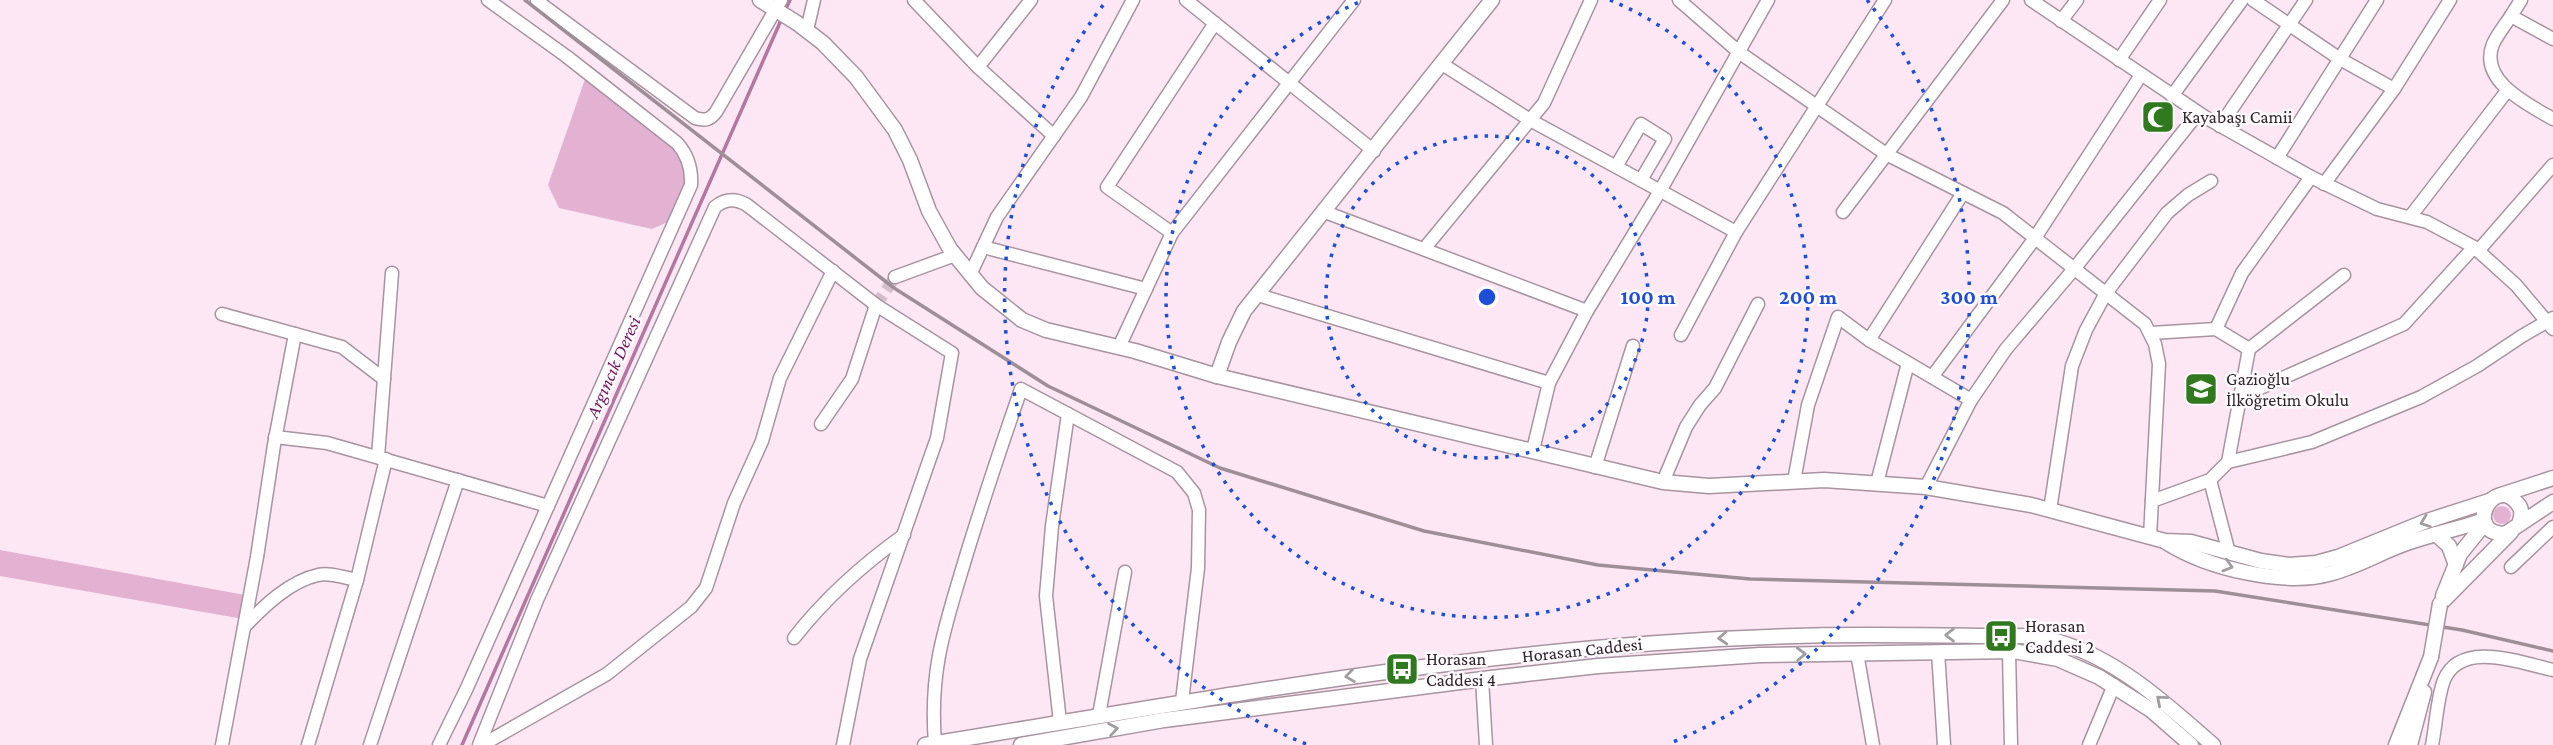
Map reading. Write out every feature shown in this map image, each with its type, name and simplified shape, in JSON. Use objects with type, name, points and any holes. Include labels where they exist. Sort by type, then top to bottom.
[{"type":"street","points":[[439,745],[691,185],[691,169],[686,155],[677,143],[566,56],[488,0]]},
{"type":"street","points":[[760,0],[779,8],[846,65],[886,116],[910,160],[929,211],[955,255],[970,275],[1001,305],[1034,325],[1217,376],[1663,482],[1709,486],[1794,481],[1926,487],[1992,497],[2165,541],[2191,542],[2279,564],[2316,563],[2351,553],[2424,522],[2553,478]]},
{"type":"street","points":[[802,27],[814,0]]},
{"type":"street","points":[[914,0],[978,67],[1054,136]]},
{"type":"street","points":[[978,67],[1031,0]]},
{"type":"street","points":[[970,275],[997,217],[1081,97],[1133,0]]},
{"type":"street","points":[[1186,0],[1374,151]]},
{"type":"street","points":[[1119,347],[1172,233],[1354,0]]},
{"type":"street","points":[[1217,376],[1236,327],[1258,295],[1492,0]]},
{"type":"street","points":[[1424,249],[1544,103],[1591,0]]},
{"type":"street","points":[[1679,0],[1738,52],[1886,154],[2003,213],[2145,324],[2151,333],[2159,363],[2150,537]]},
{"type":"street","points":[[1533,450],[1549,383],[1587,311],[1660,191],[1768,0]]},
{"type":"street","points":[[1681,335],[1736,232],[1885,0]]},
{"type":"street","points":[[1843,212],[2003,0]]},
{"type":"street","points":[[2031,0],[2198,113],[2277,158],[2377,209],[2443,229],[2476,249],[2516,285],[2550,323],[2458,377],[2403,405],[2312,442],[2228,462],[2210,480],[2152,501]]},
{"type":"street","points":[[2061,21],[2077,0]]},
{"type":"street","points":[[2119,60],[2160,0]]},
{"type":"street","points":[[2172,96],[2242,0]]},
{"type":"street","points":[[2253,0],[2340,59],[2394,89]]},
{"type":"street","points":[[2220,126],[2306,0]]},
{"type":"street","points":[[2277,158],[2377,0]]},
{"type":"street","points":[[2324,184],[2394,89],[2450,0]]},
{"type":"street","points":[[2521,0],[2492,46],[2492,60],[2507,91],[2553,119]]},
{"type":"street","points":[[537,1],[695,118],[704,121],[711,119],[716,112],[779,8]]},
{"type":"street","points":[[2511,16],[2553,39]]},
{"type":"street","points":[[1172,233],[1107,187],[1215,23]]},
{"type":"street","points":[[1443,64],[1530,120],[1736,232]]},
{"type":"street","points":[[1932,377],[2035,238],[2141,75]]},
{"type":"street","points":[[2410,217],[2507,91]]},
{"type":"street","points":[[1926,487],[1971,400],[2006,349],[2074,269],[2198,113]]},
{"type":"street","points":[[1617,166],[1641,124],[1665,139],[1641,180]]},
{"type":"street","points":[[2240,397],[2404,324],[2553,165]]},
{"type":"street","points":[[2216,330],[2242,273],[2311,177]]},
{"type":"street","points":[[2050,510],[2072,366],[2086,330],[2106,293],[2167,213],[2188,195],[2211,181]]},
{"type":"street","points":[[1869,340],[1963,193]]},
{"type":"street","points":[[480,745],[537,600],[715,207],[728,200],[742,202],[876,305],[951,352],[937,438],[860,659],[844,745]]},
{"type":"street","points":[[1325,212],[1587,311]]},
{"type":"street","points":[[983,247],[1146,289]]},
{"type":"street","points":[[895,277],[955,255]]},
{"type":"street","points":[[480,745],[607,674],[701,596],[709,580],[734,503],[762,441],[780,378],[833,271]]},
{"type":"street","points":[[308,745],[356,580],[382,458],[384,379],[392,274]]},
{"type":"street","points":[[2228,462],[2249,349],[2344,275]]},
{"type":"street","points":[[1258,295],[1549,383]]},
{"type":"street","points":[[1663,482],[1685,427],[1715,388],[1758,304]]},
{"type":"street","points":[[821,424],[852,379],[876,305]]},
{"type":"street","points":[[222,314],[342,347],[384,379]]},
{"type":"street","points":[[1794,481],[1808,405],[1838,317],[1869,340],[1971,400]]},
{"type":"street","points":[[2151,333],[2216,330],[2249,349]]},
{"type":"street","points":[[222,745],[295,334]]},
{"type":"street","points":[[1595,467],[1633,346]]},
{"type":"street","points":[[1877,483],[1908,363]]},
{"type":"street","points":[[930,744],[934,685],[942,637],[992,472],[1021,389],[1177,472],[1194,493],[1199,510],[1198,568],[1182,701]]},
{"type":"street","points":[[1060,722],[1046,596],[1052,526],[1068,414]]},
{"type":"street","points":[[275,437],[327,443],[548,506]]},
{"type":"street","points":[[370,745],[458,480]]},
{"type":"street","points":[[2210,480],[2229,553]]},
{"type":"street","points":[[2506,496],[2516,502],[2521,512],[2515,528],[2499,534],[2488,528],[2485,521],[2484,511],[2495,498],[2506,496]]},
{"type":"street","points":[[2440,604],[2515,528],[2553,502]]},
{"type":"street","points":[[2165,541],[2185,554],[2232,568],[2270,577],[2296,579],[2335,573],[2400,545],[2485,521]]},
{"type":"street","points":[[2410,745],[2423,699],[2440,604],[2460,554],[2485,521]]},
{"type":"street","points":[[2511,567],[2552,528]]},
{"type":"street","points":[[794,638],[817,609],[862,566],[904,534]]},
{"type":"street","points":[[2437,534],[2449,546],[2456,565]]},
{"type":"street","points":[[1099,715],[1125,572]]},
{"type":"street","points":[[244,628],[278,596],[309,578],[320,574],[356,580]]},
{"type":"street","name":"Horasan Caddesi","points":[[930,744],[1182,701],[1402,669],[1623,645],[1794,636],[2025,636],[2046,638],[2067,645],[2121,672],[2151,691],[2213,745]]},
{"type":"street","points":[[2009,651],[2011,745]]},
{"type":"street","name":"Horasan Caddesi","points":[[1021,745],[1164,720],[1482,679],[1665,661],[1857,653],[2009,651],[2058,659],[2114,685],[2151,710],[2192,745]]},
{"type":"street","points":[[1938,652],[1944,745]]},
{"type":"street","points":[[1857,653],[1873,745]]},
{"type":"street","points":[[2432,745],[2443,682],[2459,663],[2483,655],[2553,670]]},
{"type":"street","points":[[2396,745],[2431,657]]},
{"type":"street","points":[[1482,679],[1486,745]]},
{"type":"street","points":[[2090,745],[2114,685]]},
{"type":"shaded area","points":[[590,65],[681,137],[690,149],[694,164],[670,221],[652,229],[559,208],[548,185]]},
{"type":"shaded area","points":[[2498,506],[2506,506],[2511,515],[2509,522],[2498,524],[2493,519],[2493,511]]},
{"type":"shaded area","points":[[0,550],[245,595],[243,619],[0,576]]},
{"type":"waterway","name":"Argıncık Deresi","points":[[785,11],[790,0]]},
{"type":"waterway","name":"Argıncık Deresi","points":[[462,745],[782,18]]},
{"type":"tunnel","points":[[876,305],[895,277]]},
{"type":"railway","points":[[525,0],[894,288],[1048,386],[1220,468],[1424,531],[1598,565],[1750,579],[2215,591],[2462,630],[2553,651]]},
{"type":"place","name":"Kayabaşı Camii","points":[[2158,117]]},
{"type":"place","name":"Gazioğlu İlköğretim Okulu","points":[[2201,389]]},
{"type":"place","name":"Horasan Caddesi 2","points":[[2001,636]]},
{"type":"place","name":"Horasan Caddesi 4","points":[[1402,669]]}]
